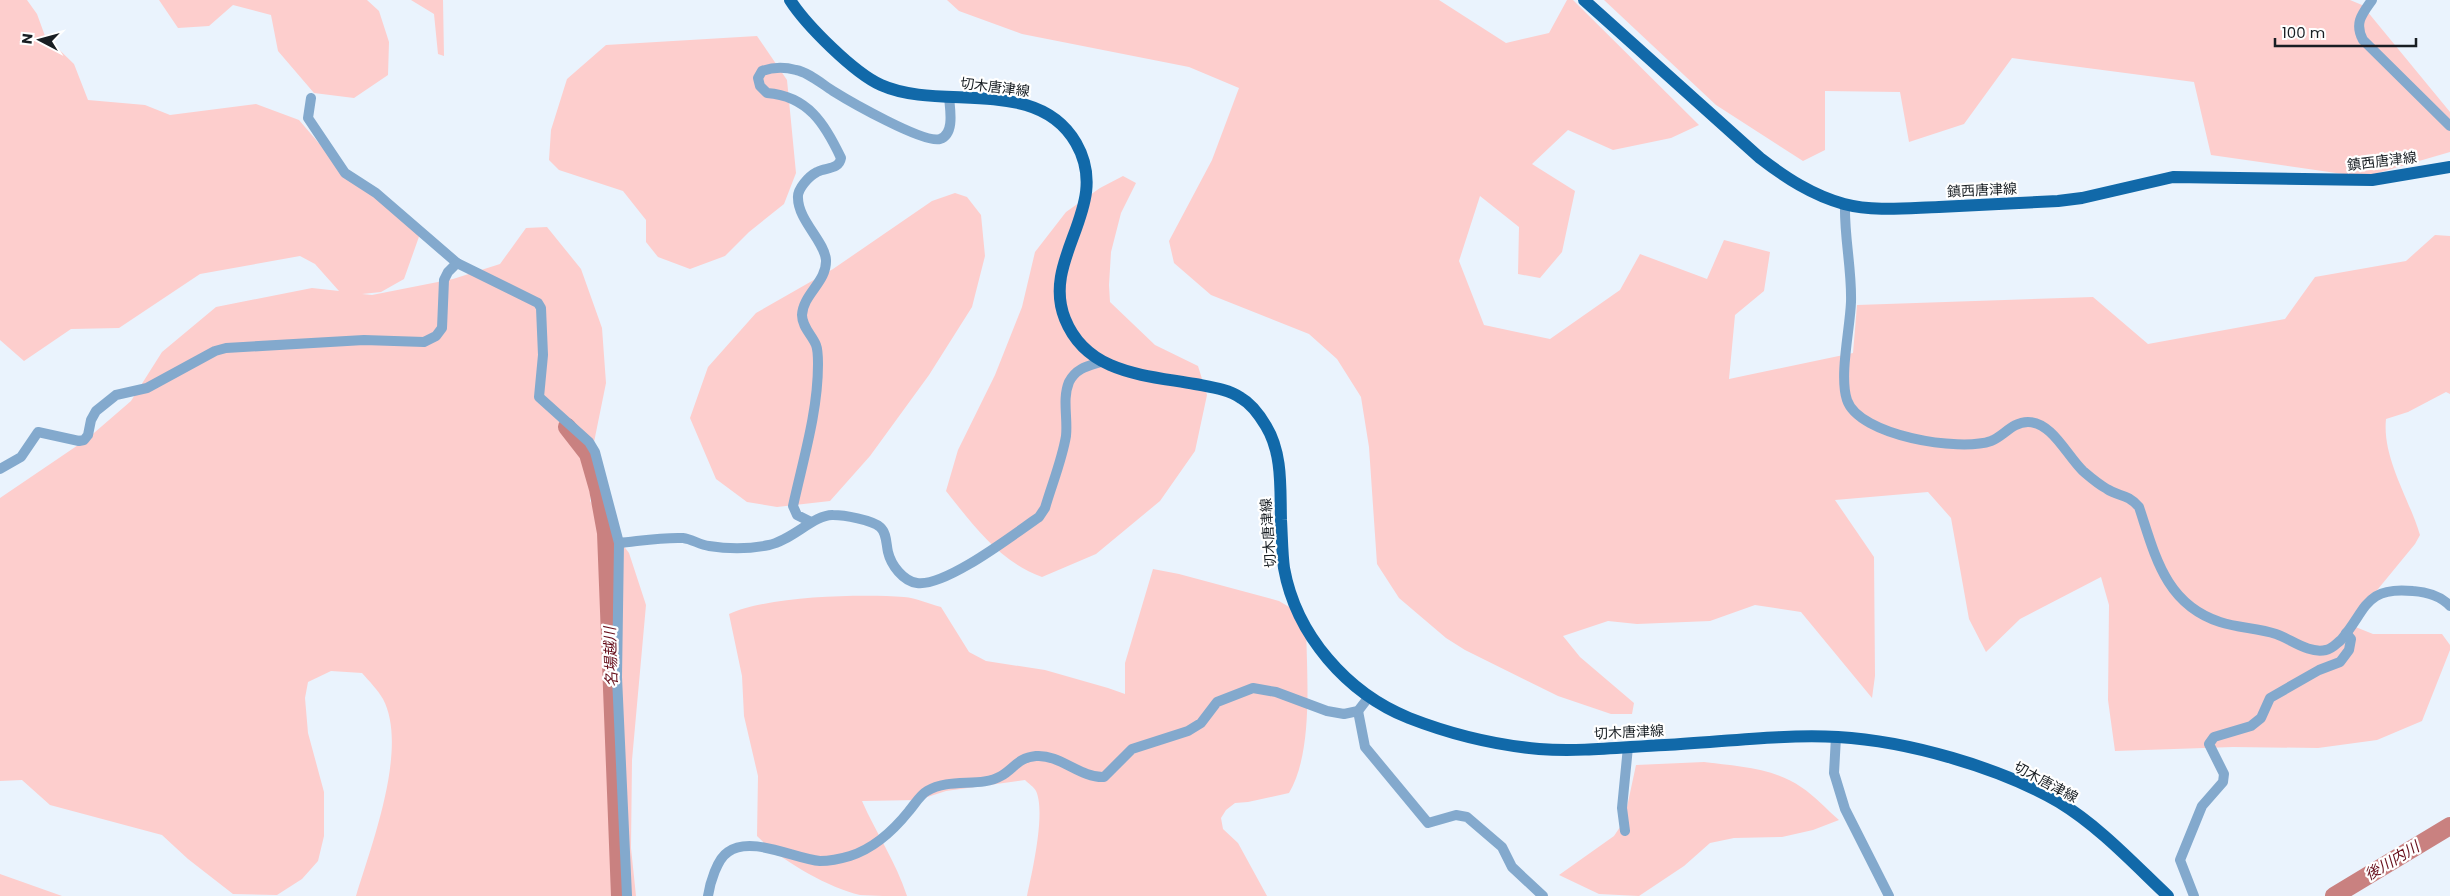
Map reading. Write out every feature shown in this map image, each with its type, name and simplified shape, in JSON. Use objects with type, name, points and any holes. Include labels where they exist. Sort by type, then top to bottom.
[{"type":"main road","name":"切木唐津線","points":[[790,0],[812,29],[839,54],[878,84],[902,92],[1012,101],[1033,106],[1067,129],[1079,147],[1086,167],[1088,187],[1086,206],[1062,268],[1058,293],[1065,320],[1080,345],[1101,362],[1128,372],[1217,388],[1241,398],[1258,413],[1270,433],[1278,457],[1285,571],[1294,600],[1306,627],[1332,665],[1368,698],[1409,718],[1488,742],[1541,749],[1628,747],[1836,737],[1872,740],[1906,747],[1966,763],[2021,782],[2061,804],[2094,828],[2168,896]]},
{"type":"main road","name":"鎮西唐津線","points":[[1584,0],[1760,158],[1787,178],[1820,196],[1844,204],[1866,208],[1903,209],[2058,201],[2082,198],[2173,176],[2352,181],[2372,180],[2450,167]]},
{"type":"street","points":[[2372,0],[2359,19],[2358,31],[2363,40],[2450,126]]},
{"type":"street","points":[[810,522],[797,515],[792,506],[817,398],[817,347],[804,326],[802,317],[803,307],[822,278],[826,257],[802,215],[798,199],[799,189],[816,172],[834,167],[840,162],[841,158],[827,127],[801,103],[782,94],[767,93],[760,86],[758,78],[762,71],[773,68],[798,70],[849,101],[926,139],[940,139],[948,133],[951,118],[949,97]]},
{"type":"street","points":[[311,98],[308,118],[345,173],[376,193],[457,263],[538,304],[541,308],[543,355],[539,397],[589,442],[595,452],[619,543],[616,676],[627,896]]},
{"type":"street","points":[[1844,204],[1851,302],[1844,387],[1847,401],[1856,414],[1870,425],[1910,439],[1963,443],[1991,441],[2016,424],[2028,422],[2046,428],[2082,470],[2108,490],[2132,498],[2139,507],[2161,571],[2172,589],[2196,611],[2220,623],[2277,634],[2314,650],[2326,650],[2334,647],[2346,633],[2368,600],[2384,592],[2399,589],[2426,592],[2446,601],[2450,606]]},
{"type":"street","points":[[0,469],[21,457],[38,432],[79,441],[84,440],[88,435],[91,420],[96,412],[116,395],[147,388],[215,351],[226,348],[364,340],[424,342],[436,336],[442,328],[444,280],[448,272],[457,263]]},
{"type":"street","points":[[619,543],[685,538],[707,546],[736,548],[770,545],[793,536],[810,522],[830,515],[847,516],[879,526],[884,532],[889,554],[901,575],[908,581],[919,584],[931,582],[949,575],[980,558],[1039,517],[1045,508],[1065,439],[1067,425],[1065,402],[1069,382],[1080,369],[1101,362]]},
{"type":"street","points":[[2194,896],[2180,860],[2202,806],[2223,782],[2224,774],[2210,744],[2214,738],[2251,726],[2261,718],[2270,698],[2319,670],[2340,662],[2349,650],[2351,640],[2346,633]]},
{"type":"street","points":[[708,896],[722,858],[735,848],[775,849],[820,861],[850,856],[870,847],[884,837],[925,792],[941,784],[990,780],[1001,777],[1022,759],[1038,756],[1051,758],[1095,777],[1104,777],[1132,749],[1188,731],[1201,723],[1217,702],[1228,696],[1253,688],[1276,692],[1344,714],[1358,711],[1368,698]]},
{"type":"street","points":[[1358,711],[1365,747],[1428,824],[1456,815],[1467,817],[1502,847],[1512,867],[1543,896]]},
{"type":"street","points":[[1836,737],[1834,773],[1845,808],[1889,896]]},
{"type":"street","points":[[1626,831],[1622,808],[1628,747]]},
{"type":"shaded area","points":[[0,0],[27,0],[37,14],[45,36],[74,64],[88,100],[145,105],[170,115],[256,104],[299,120],[347,176],[421,231],[404,279],[381,292],[362,294],[372,295],[453,279],[500,264],[526,228],[547,227],[581,269],[602,328],[606,383],[592,452],[590,501],[629,553],[646,605],[632,760],[631,848],[636,896],[356,896],[385,797],[392,743],[390,719],[383,699],[362,673],[331,671],[308,682],[305,698],[308,733],[324,792],[324,836],[318,861],[302,879],[277,895],[233,894],[188,859],[162,835],[50,805],[22,780],[0,781],[0,498],[87,439],[131,401],[162,352],[216,307],[312,288],[339,291],[315,264],[300,256],[200,274],[119,328],[71,329],[24,361],[0,340]]},
{"type":"shaded area","points":[[159,0],[367,0],[379,11],[389,42],[388,75],[354,98],[314,93],[278,51],[271,15],[233,5],[209,26],[178,28]]},
{"type":"shaded area","points":[[411,0],[443,0],[444,56],[438,54],[434,14]]},
{"type":"shaded area","points":[[947,0],[1439,0],[1506,43],[1549,33],[1567,0],[1573,0],[1699,125],[1671,138],[1613,150],[1568,130],[1532,164],[1575,191],[1562,252],[1540,278],[1518,274],[1519,227],[1480,196],[1459,261],[1484,325],[1550,339],[1620,290],[1640,254],[1707,279],[1724,240],[1770,252],[1764,291],[1735,315],[1729,379],[1853,353],[1857,305],[2093,297],[2148,344],[2285,319],[2315,277],[2406,261],[2435,235],[2450,236],[2450,394],[2446,392],[2408,412],[2386,419],[2386,434],[2392,463],[2420,535],[2415,544],[2369,600],[2353,626],[2373,634],[2442,634],[2450,645],[2450,650],[2422,721],[2377,740],[2318,748],[2233,747],[2115,751],[2108,700],[2109,605],[2101,577],[2020,619],[1986,652],[1969,619],[1951,518],[1928,492],[1835,500],[1874,557],[1875,676],[1872,698],[1801,612],[1755,605],[1710,621],[1637,624],[1608,621],[1563,636],[1580,657],[1634,703],[1632,714],[1611,714],[1558,696],[1465,650],[1446,638],[1399,598],[1377,564],[1369,447],[1361,397],[1337,359],[1309,334],[1211,295],[1174,263],[1169,241],[1212,160],[1239,88],[1189,67],[1022,34],[959,11]]},
{"type":"shaded area","points":[[1604,0],[2350,0],[2362,5],[2450,112],[2450,152],[2364,177],[2211,155],[2194,82],[2012,58],[1964,124],[1909,142],[1900,92],[1825,91],[1825,150],[1803,161],[1716,105]]},
{"type":"shaded area","points":[[757,36],[787,80],[796,173],[784,204],[749,232],[725,256],[690,269],[658,257],[646,242],[646,220],[623,191],[559,170],[549,160],[551,130],[567,79],[606,45]]},
{"type":"shaded area","points":[[1123,176],[1136,183],[1121,213],[1111,252],[1110,302],[1155,345],[1198,366],[1207,395],[1195,451],[1160,501],[1096,554],[1042,577],[1013,562],[1000,552],[977,529],[946,491],[958,450],[995,375],[1022,307],[1035,252],[1066,212],[1100,188]]},
{"type":"shaded area","points":[[955,193],[967,197],[981,215],[985,256],[972,307],[929,375],[870,456],[830,501],[777,507],[747,502],[716,479],[690,418],[708,367],[756,313],[833,269],[932,201]]},
{"type":"shaded area","points":[[1153,569],[1179,574],[1279,601],[1306,617],[1306,731],[1303,754],[1297,775],[1289,793],[1235,803],[1226,810],[1221,818],[1223,829],[1238,843],[1267,896],[1027,896],[1037,843],[1040,813],[1036,791],[1025,780],[946,791],[918,800],[862,801],[897,871],[907,896],[860,895],[833,886],[791,863],[757,836],[758,776],[744,716],[742,676],[729,614],[767,603],[790,600],[840,596],[909,598],[941,607],[969,652],[986,661],[1045,670],[1125,694],[1125,663]]},
{"type":"shaded area","points":[[1704,762],[1754,769],[1791,781],[1816,798],[1839,820],[1813,830],[1782,837],[1734,838],[1710,843],[1684,866],[1639,896],[1599,894],[1559,875],[1614,836],[1624,821],[1636,765]]},
{"type":"shaded area","points":[[0,874],[62,896],[0,896]]},
{"type":"waterway","name":"名場越川","points":[[567,427],[588,454],[598,489],[606,533],[620,896]]},
{"type":"waterway","name":"後川内川","points":[[2334,896],[2450,826]]}]
